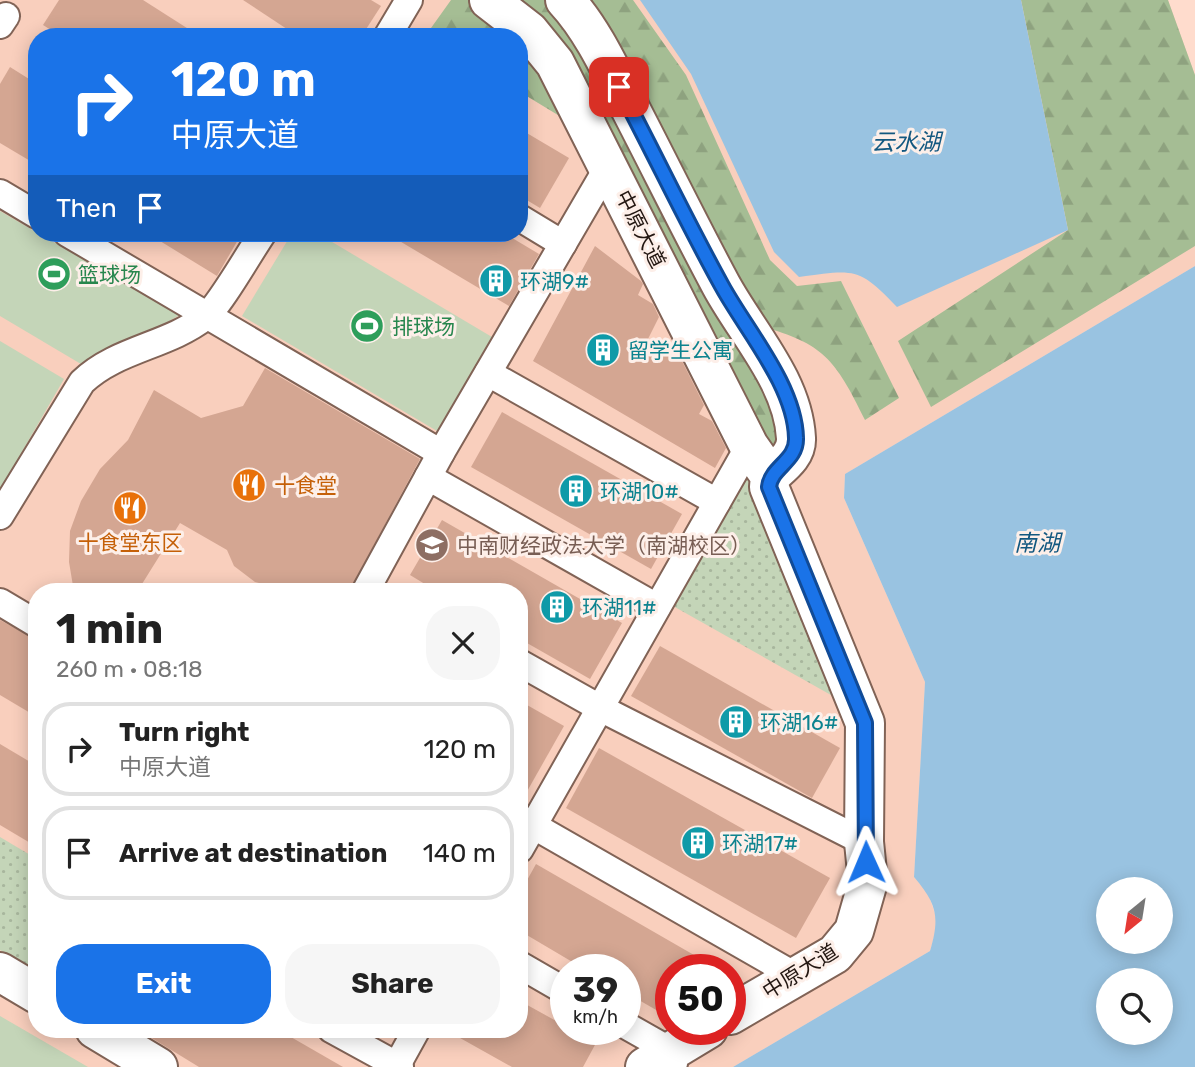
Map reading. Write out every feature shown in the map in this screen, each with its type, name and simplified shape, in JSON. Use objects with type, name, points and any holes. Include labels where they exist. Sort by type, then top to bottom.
[{"type":"main road","name":"中原大道","points":[[489,0],[525,28]]},
{"type":"main road","points":[[565,0],[582,22],[619,87],[723,288],[768,361],[788,401],[796,439],[793,452],[760,461]]},
{"type":"main road","name":"中原大道","points":[[528,30],[555,63],[760,461],[865,723],[864,842],[868,882],[854,931],[835,954],[794,975],[746,1005]]},
{"type":"main road","points":[[0,972],[28,989]]},
{"type":"main road","points":[[117,1038],[158,1067]]},
{"type":"main road","points":[[664,1061],[686,1045]]},
{"type":"street","points":[[392,28],[409,0]]},
{"type":"street","points":[[379,583],[441,453],[609,165]]},
{"type":"street","points":[[0,193],[28,210]]},
{"type":"street","points":[[528,223],[563,244]]},
{"type":"street","points":[[82,242],[441,453]]},
{"type":"street","points":[[0,516],[82,382],[101,366],[157,343],[207,316],[257,242]]},
{"type":"street","points":[[488,373],[717,502]]},
{"type":"street","points":[[528,819],[600,708],[717,502],[760,461]]},
{"type":"street","points":[[428,477],[657,607]]},
{"type":"street","points":[[0,602],[28,619]]},
{"type":"street","points":[[528,668],[600,708],[864,842]]},
{"type":"street","points":[[528,823],[794,975]]},
{"type":"street","points":[[528,970],[550,982]]},
{"type":"street","points":[[347,1038],[397,1066],[412,1038]]},
{"type":"street","points":[[641,1040],[664,1061]]},
{"type":"shaded area","name":"中南财经政法大学（南湖校区）","points":[[0,0],[1168,0],[1195,75],[1195,266],[845,474],[844,498],[925,682],[914,877],[928,893],[938,923],[930,951],[733,1067],[0,1067]]},
{"type":"green space","points":[[451,0],[553,0],[785,426],[777,454],[576,126],[528,97],[528,28],[431,28]]},
{"type":"green space","points":[[574,0],[633,0],[686,75],[770,260],[797,286],[841,281],[899,398],[865,420],[844,380],[822,354],[793,337],[749,323]]},
{"type":"green space","points":[[1021,0],[1168,0],[1195,75],[1195,246],[931,407],[898,341],[1068,230]]},
{"type":"green space","name":"篮球场","points":[[0,211],[28,227],[28,242],[54,242],[180,315],[86,367],[0,316]]},
{"type":"green space","name":"排球场","points":[[287,242],[332,242],[492,337],[437,431],[242,316]]},
{"type":"green space","points":[[0,341],[64,379],[0,490]]},
{"type":"green space","points":[[751,464],[854,708],[673,606]]},
{"type":"green space","points":[[0,837],[28,854],[28,967],[0,950]]},
{"type":"green space","points":[[0,1016],[28,1032],[28,1038],[38,1038],[88,1067],[0,1067]]},
{"type":"water","name":"云水湖","points":[[640,0],[1021,0],[1068,230],[897,307],[873,284],[854,274],[832,273],[799,277],[774,252],[691,74]]},
{"type":"water","name":"南湖","points":[[1195,266],[1195,1067],[733,1067],[930,951],[935,929],[932,903],[914,877],[925,682],[844,498],[845,474]]},
{"type":"building","points":[[59,0],[143,0],[187,28],[48,28],[43,25]]},
{"type":"building","points":[[243,0],[371,0],[381,6],[367,28],[285,28]]},
{"type":"building","points":[[10,67],[28,78],[28,160],[0,143],[0,84]]},
{"type":"building","points":[[528,134],[569,158],[540,208],[528,201]]},
{"type":"building","points":[[162,242],[237,242],[217,276]]},
{"type":"building","name":"环湖9#","points":[[401,242],[519,242],[539,254],[509,306]]},
{"type":"building","name":"留学生公寓","points":[[595,246],[643,284],[638,295],[653,304],[659,317],[648,339],[680,357],[704,405],[699,414],[712,421],[726,448],[715,468],[533,361]]},
{"type":"building","name":"十食堂","points":[[265,368],[420,459],[354,583],[255,582],[234,566],[227,550],[180,523],[143,583],[72,583],[69,562],[70,531],[81,501],[100,469],[128,440],[154,390],[201,418],[243,406]]},
{"type":"building","name":"环湖10#","points":[[502,412],[682,514],[651,569],[471,467]]},
{"type":"building","name":"环湖11#","points":[[442,520],[622,623],[590,679],[528,644],[528,583],[423,583],[410,575]]},
{"type":"building","points":[[0,620],[28,635],[28,712],[0,695]]},
{"type":"building","name":"环湖16#","points":[[660,646],[840,748],[812,798],[631,696]]},
{"type":"building","points":[[528,706],[564,726],[528,790]]},
{"type":"building","points":[[0,744],[28,761],[28,842],[0,825]]},
{"type":"building","name":"环湖17#","points":[[599,748],[830,878],[796,938],[566,808]]},
{"type":"building","points":[[536,864],[692,954],[655,954],[655,1009],[641,1001],[641,954],[559,954],[528,936],[528,878]]},
{"type":"building","points":[[528,1005],[550,1018],[550,1045],[595,1045],[583,1067],[512,1067],[460,1038],[528,1038]]},
{"type":"building","points":[[152,1038],[293,1038],[343,1067],[199,1067]]},
{"type":"place","name":"篮球场","points":[[54,274]]},
{"type":"place","name":"环湖9#","points":[[496,281]]},
{"type":"place","name":"排球场","points":[[367,326]]},
{"type":"place","name":"留学生公寓","points":[[603,350]]},
{"type":"place","name":"十食堂","points":[[249,485]]},
{"type":"place","name":"环湖10#","points":[[576,491]]},
{"type":"place","name":"十食堂东区","points":[[130,508]]},
{"type":"place","name":"中南财经政法大学（南湖校区）","points":[[432,545]]},
{"type":"place","name":"环湖11#","points":[[557,607]]},
{"type":"place","name":"环湖16#","points":[[736,722]]},
{"type":"place","name":"环湖17#","points":[[698,843]]},
{"type":"route","points":[[619,87],[723,288],[768,361],[788,401],[796,439],[793,452],[770,476],[769,487],[865,723],[866,862]]}]
